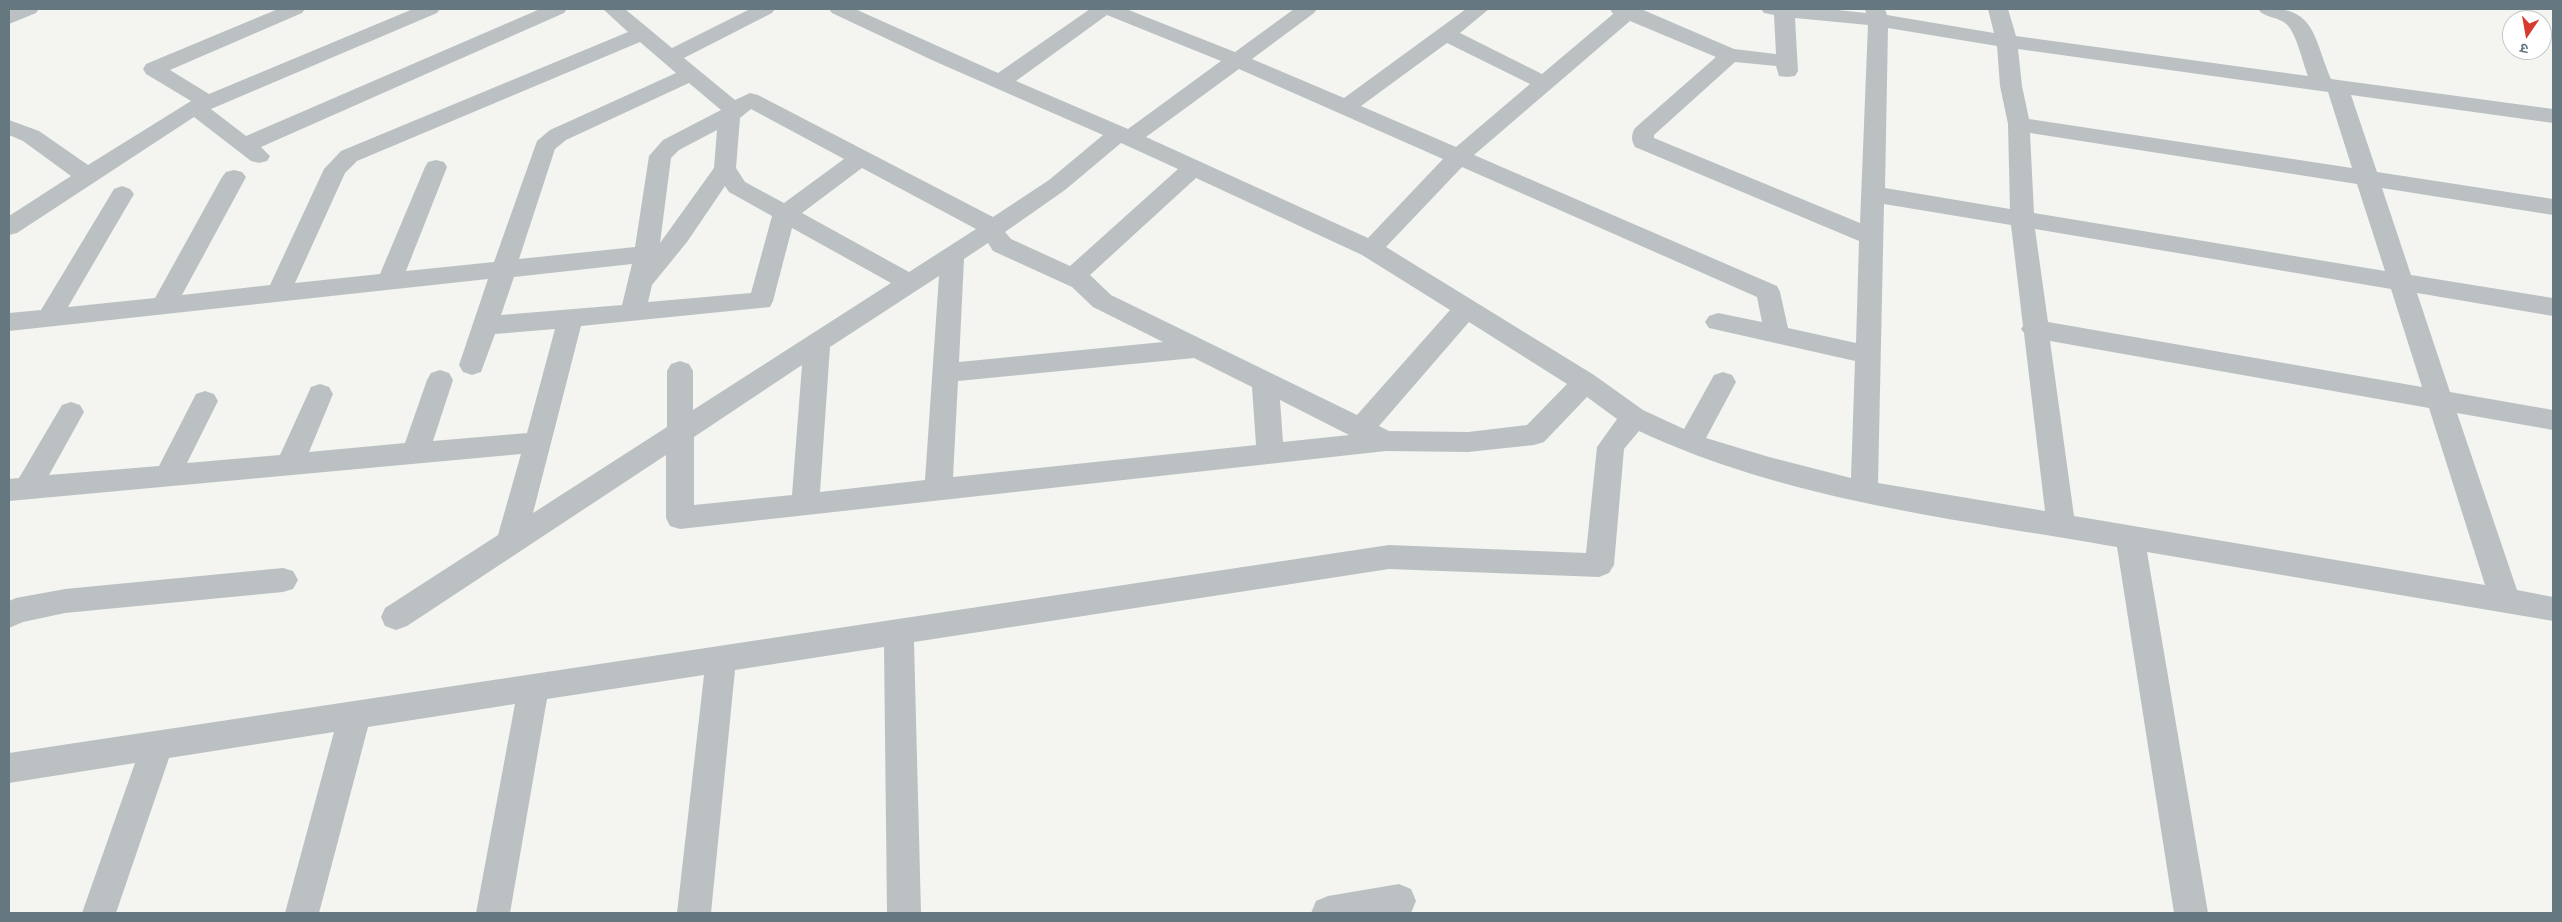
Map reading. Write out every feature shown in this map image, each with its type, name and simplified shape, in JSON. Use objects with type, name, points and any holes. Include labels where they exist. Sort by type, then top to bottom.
[{"type":"street","points":[[9,18],[29,9]]},
{"type":"street","points":[[262,158],[244,146],[201,104],[154,69],[295,9]]},
{"type":"street","points":[[9,227],[201,104],[430,9]]},
{"type":"street","points":[[244,146],[557,9]]},
{"type":"street","points":[[613,9],[691,74],[732,113]]},
{"type":"street","points":[[670,57],[765,9]]},
{"type":"street","points":[[839,9],[1371,249],[1585,382],[1634,417],[1690,443],[1770,468],[1864,492],[2060,527],[2130,537],[2553,609]]},
{"type":"street","points":[[1000,82],[1103,9]]},
{"type":"street","points":[[1109,9],[1237,60],[1768,292],[1777,335]]},
{"type":"street","points":[[396,617],[991,230],[1124,136],[1237,60],[1307,9]]},
{"type":"street","points":[[1346,108],[1480,9]]},
{"type":"street","points":[[1998,9],[2007,41],[2011,86],[2019,124],[2022,219],[2034,329],[2060,527]]},
{"type":"street","points":[[2268,9],[2288,16],[2298,24],[2329,85],[2367,178],[2505,600]]},
{"type":"street","points":[[1371,249],[1458,157],[1626,10],[1730,54],[1786,66],[1777,10],[1876,15],[2007,41],[2553,116]]},
{"type":"street","points":[[1864,492],[1869,355],[1876,15]]},
{"type":"street","points":[[278,294],[336,170],[349,156],[643,33]]},
{"type":"street","points":[[1445,34],[1544,83]]},
{"type":"street","points":[[1730,54],[1643,133],[1643,142],[1871,237]]},
{"type":"street","points":[[472,365],[545,146],[558,135],[691,74]]},
{"type":"street","points":[[633,312],[646,254],[660,156],[671,145],[732,113],[750,100],[986,224],[1002,245],[1081,281],[1102,301],[1386,441]]},
{"type":"street","points":[[639,284],[679,236],[725,168],[732,113]]},
{"type":"street","points":[[2019,124],[2553,207]]},
{"type":"street","points":[[9,127],[31,136],[87,176]]},
{"type":"street","points":[[9,147],[31,136]]},
{"type":"street","points":[[485,326],[761,301],[784,214],[860,158]]},
{"type":"street","points":[[389,282],[436,167]]},
{"type":"street","points":[[725,168],[737,187],[910,283]]},
{"type":"street","points":[[1073,277],[1194,168]]},
{"type":"street","points":[[164,306],[234,177]]},
{"type":"street","points":[[49,318],[122,194]]},
{"type":"street","points":[[1872,194],[2553,307]]},
{"type":"street","points":[[9,322],[646,254]]},
{"type":"street","points":[[938,490],[952,256]]},
{"type":"street","points":[[1361,428],[1466,308]]},
{"type":"street","points":[[511,542],[571,318]]},
{"type":"street","points":[[1718,322],[1869,355]]},
{"type":"street","points":[[2034,329],[2553,420]]},
{"type":"street","points":[[805,504],[816,344]]},
{"type":"street","points":[[944,373],[1198,348]]},
{"type":"street","points":[[680,371],[680,518],[1386,441],[1468,442],[1534,435],[1585,382]]},
{"type":"street","points":[[414,453],[440,380]]},
{"type":"street","points":[[1264,381],[1270,454]]},
{"type":"street","points":[[1690,443],[1723,382]]},
{"type":"street","points":[[290,464],[320,394]]},
{"type":"street","points":[[167,476],[204,402]]},
{"type":"street","points":[[18,489],[71,412]]},
{"type":"street","points":[[9,768],[1389,557],[1599,565],[1611,447],[1634,417]]},
{"type":"street","points":[[18,489],[538,442]]},
{"type":"street","points":[[2130,537],[2190,913]]},
{"type":"street","points":[[9,615],[16,611],[66,601],[283,580]]},
{"type":"street","points":[[899,632],[904,913]]},
{"type":"street","points":[[694,913],[721,659]]},
{"type":"street","points":[[493,913],[534,687]]},
{"type":"street","points":[[302,913],[355,714]]},
{"type":"street","points":[[99,913],[157,745]]},
{"type":"street","points":[[1328,913],[1399,901]]}]
